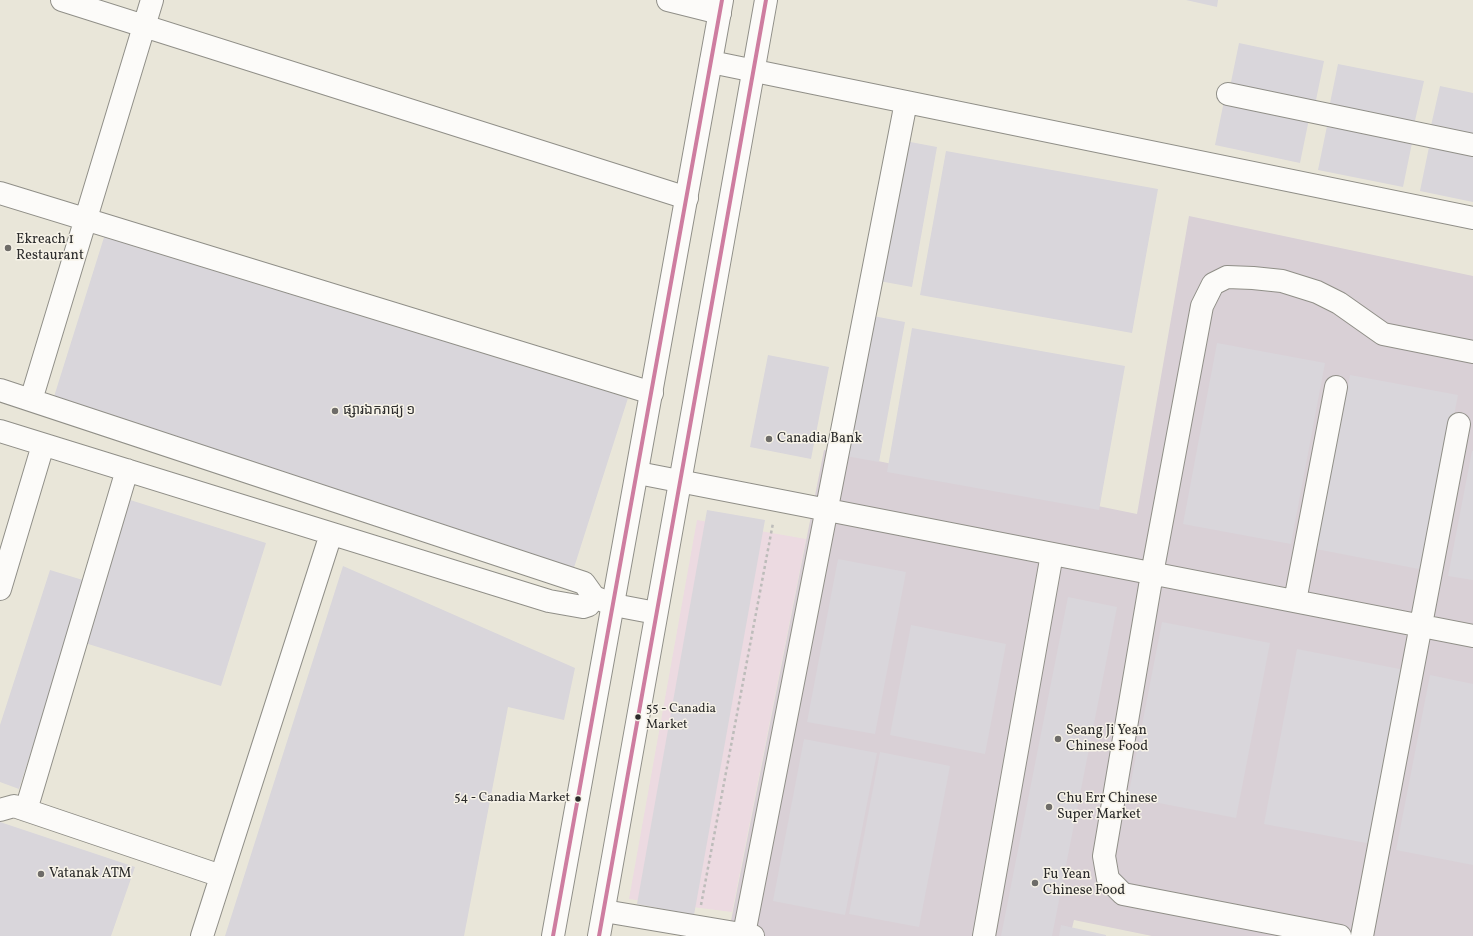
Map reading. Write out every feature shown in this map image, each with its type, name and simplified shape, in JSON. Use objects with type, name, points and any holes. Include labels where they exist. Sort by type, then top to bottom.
[{"type":"street","points":[[62,0],[687,198]]},
{"type":"street","points":[[31,400],[84,220],[152,0]]},
{"type":"street","points":[[553,936],[604,601],[638,473],[721,7],[668,0]]},
{"type":"street","points":[[599,936],[766,0]]},
{"type":"street","points":[[711,62],[1473,218]]},
{"type":"street","points":[[1228,94],[1473,145]]},
{"type":"street","points":[[604,911],[749,935],[826,510],[906,102]]},
{"type":"street","points":[[0,193],[652,393]]},
{"type":"street","points":[[1340,936],[1124,894],[1108,879],[1104,856],[1152,574],[1202,306],[1213,284],[1227,277],[1282,281],[1317,292],[1339,303],[1382,334],[1473,352]]},
{"type":"street","points":[[1295,601],[1336,387]]},
{"type":"street","points":[[0,390],[584,583],[604,601]]},
{"type":"street","points":[[1362,936],[1459,424]]},
{"type":"street","points":[[0,431],[549,601],[583,607],[604,601],[656,613]]},
{"type":"street","points":[[0,590],[43,445]]},
{"type":"street","points":[[26,810],[127,470]]},
{"type":"street","points":[[638,473],[1473,636]]},
{"type":"street","points":[[202,936],[331,534]]},
{"type":"street","points":[[984,936],[1052,554]]},
{"type":"street","points":[[0,810],[14,806],[221,876]]},
{"type":"path","points":[[697,926],[778,500]]},
{"type":"shaded area","points":[[1189,216],[1473,276],[1473,936],[1152,936],[1074,920],[1070,936],[728,936],[824,450],[1137,514]]},
{"type":"shaded area","points":[[697,520],[806,539],[732,912],[629,899]]},
{"type":"building","points":[[1186,0],[1218,0],[1217,7]]},
{"type":"building","points":[[1239,43],[1324,61],[1315,105],[1230,87]]},
{"type":"building","points":[[1338,64],[1424,81],[1414,125],[1329,108]]},
{"type":"building","points":[[1440,86],[1473,93],[1473,139],[1430,130]]},
{"type":"building","points":[[1224,101],[1309,119],[1300,163],[1215,145]]},
{"type":"building","points":[[1327,126],[1412,143],[1403,187],[1318,170]]},
{"type":"building","points":[[905,141],[937,147],[912,287],[879,281]]},
{"type":"building","points":[[1429,147],[1473,156],[1473,202],[1420,191]]},
{"type":"building","points":[[946,151],[1158,189],[1132,333],[920,295]]},
{"type":"building","name":"ផ្សារឯករាជ្យ ១","points":[[106,231],[628,398],[572,574],[52,403]]},
{"type":"building","points":[[873,316],[905,322],[879,462],[846,456]]},
{"type":"building","points":[[912,328],[1125,366],[1099,510],[887,472]]},
{"type":"building","points":[[1217,343],[1325,363],[1291,544],[1183,524]]},
{"type":"building","points":[[768,355],[829,367],[811,459],[750,447]]},
{"type":"building","points":[[1350,375],[1458,395],[1424,570],[1316,549]]},
{"type":"building","points":[[1473,451],[1473,580],[1448,576]]},
{"type":"building","points":[[127,499],[266,543],[221,686],[82,642]]},
{"type":"building","points":[[707,510],[765,520],[694,915],[637,904]]},
{"type":"building","points":[[838,559],[906,572],[875,734],[807,722]]},
{"type":"building","points":[[343,566],[575,668],[564,720],[508,707],[464,936],[225,936]]},
{"type":"building","points":[[50,570],[86,581],[19,789],[0,782],[0,725]]},
{"type":"building","points":[[1068,597],[1117,607],[1052,936],[1001,936]]},
{"type":"building","points":[[1162,622],[1270,643],[1236,818],[1128,797]]},
{"type":"building","points":[[911,625],[1006,644],[985,754],[890,735]]},
{"type":"building","points":[[1297,649],[1405,670],[1372,844],[1264,824]]},
{"type":"building","points":[[1430,675],[1473,684],[1473,865],[1396,850]]},
{"type":"building","points":[[804,739],[877,753],[845,915],[773,901]]},
{"type":"building","points":[[880,752],[950,766],[919,927],[849,914]]},
{"type":"building","points":[[0,822],[135,867],[111,936],[0,936]]},
{"type":"building","points":[[1061,925],[1106,935],[1106,936],[1059,936]]},
{"type":"transit line","points":[[553,936],[722,0]]},
{"type":"transit line","points":[[599,936],[766,0]]},
{"type":"place","name":"Ekreach 1 Restaurant","points":[[8,248]]},
{"type":"place","name":"ផ្សារឯករាជ្យ ១","points":[[335,411]]},
{"type":"place","name":"Canadia Bank","points":[[769,439]]},
{"type":"place","name":"55 - Canadia Market","points":[[638,717]]},
{"type":"place","name":"Seang Ji Yean Chinese Food","points":[[1058,739]]},
{"type":"place","name":"54 - Canadia Market","points":[[578,799]]},
{"type":"place","name":"Chu Err Chinese Super Market","points":[[1049,807]]},
{"type":"place","name":"Vatanak ATM","points":[[41,874]]},
{"type":"place","name":"Fu Yean Chinese Food","points":[[1035,883]]}]
